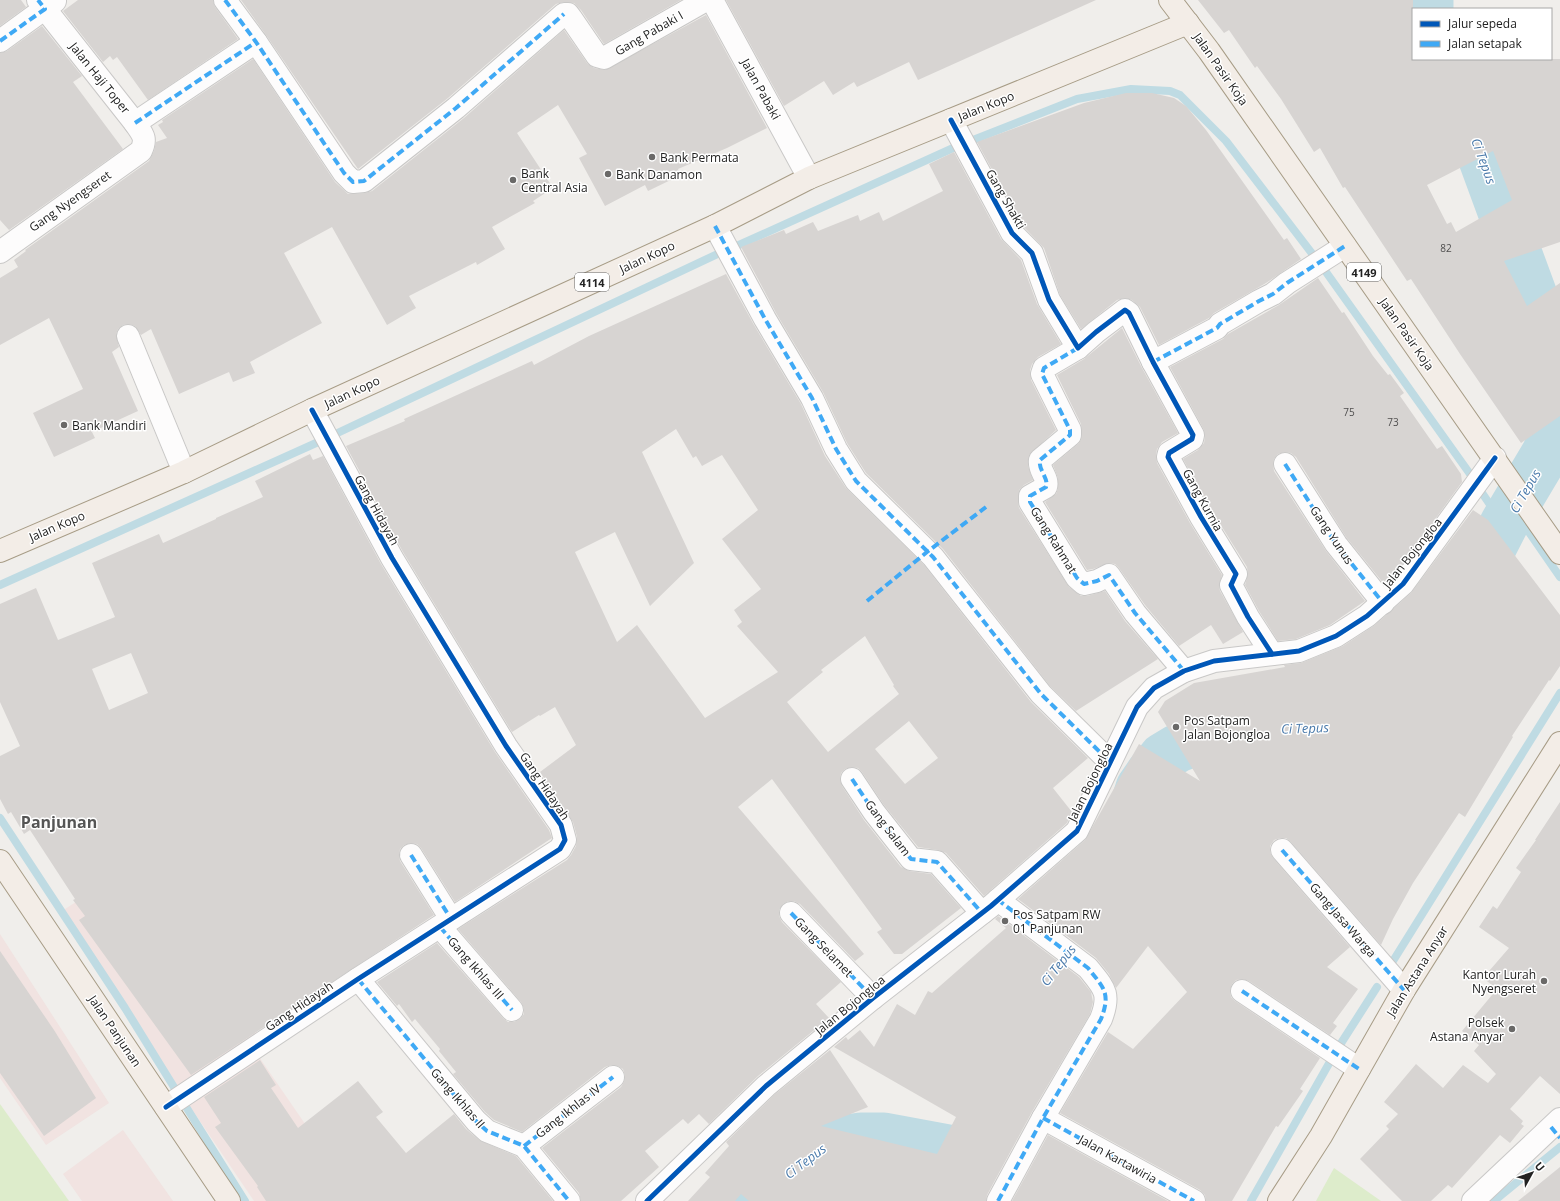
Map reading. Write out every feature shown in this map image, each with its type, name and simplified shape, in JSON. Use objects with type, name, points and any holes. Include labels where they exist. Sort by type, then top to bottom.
[{"type":"main road","name":"Jalan Pasir Koja","points":[[1170,0],[1188,22],[1495,458],[1560,553]]},
{"type":"main road","name":"Jalan Kopo","points":[[0,551],[184,472],[312,410],[715,226],[809,178],[1188,22]]},
{"type":"main road","name":"Jalan Astana Anyar","points":[[1279,1201],[1321,1136],[1350,1063],[1404,990],[1560,743]]},
{"type":"main road","name":"Jalan Panjunan","points":[[0,861],[229,1201]]},
{"type":"street","points":[[136,123],[256,42],[225,0]]},
{"type":"street","name":"Gang Pabaki I","points":[[256,42],[344,172],[353,182],[364,181],[456,108],[564,14],[568,14],[597,56],[604,58],[706,0]]},
{"type":"street","name":"Jalan Pabaki","points":[[712,0],[809,178]]},
{"type":"street","points":[[0,42],[46,3]]},
{"type":"street","name":"Jalan Haji Toper","points":[[46,3],[136,123],[144,138],[141,151]]},
{"type":"street","name":"Gang Shakti","points":[[951,120],[1012,233],[1032,253],[1050,300],[1078,348]]},
{"type":"street","name":"Gang Nyengseret","points":[[0,252],[141,151]]},
{"type":"street","points":[[715,226],[765,319],[812,398],[836,449],[856,481],[933,557],[1041,694],[1110,762]]},
{"type":"street","points":[[1078,348],[1125,310],[1129,313],[1153,362],[1217,328],[1220,324],[1273,294],[1287,283],[1345,246]]},
{"type":"street","points":[[128,336],[184,472]]},
{"type":"street","name":"Gang Rahmat","points":[[1078,348],[1044,368],[1042,374],[1070,430],[1070,435],[1040,460],[1039,465],[1047,484],[1046,487],[1030,496],[1030,502],[1077,578],[1084,584],[1097,581],[1109,575],[1135,613],[1180,666]]},
{"type":"street","name":"Gang Kurnia","points":[[1153,362],[1193,436],[1192,439],[1169,453],[1168,457],[1201,517],[1236,574],[1231,585],[1248,617],[1272,654]]},
{"type":"street","name":"Gang Hidayah","points":[[166,1107],[358,979],[560,849],[565,840],[561,825],[506,746],[396,565],[312,410]]},
{"type":"street","name":"Jalan Bojongloa","points":[[647,1201],[766,1086],[873,998],[992,905],[1077,831],[1137,707],[1154,688],[1180,666],[1299,651],[1336,636],[1367,616],[1379,599],[1403,584],[1495,458]]},
{"type":"street","name":"Gang Yunus","points":[[1285,464],[1336,544],[1379,599]]},
{"type":"street","name":"Gang Salam","points":[[852,779],[874,812],[911,859],[937,862],[992,905],[1058,945],[1088,968],[1099,981],[1106,995],[1107,1005],[1101,1019],[1043,1118],[998,1201]]},
{"type":"street","name":"Gang Jasa Warga","points":[[1282,850],[1404,990]]},
{"type":"street","name":"Gang Ikhlas III","points":[[411,855],[446,923],[512,1010]]},
{"type":"street","name":"Gang Selamet","points":[[791,913],[873,998]]},
{"type":"street","name":"Gang Ikhlas II","points":[[358,979],[476,1121],[486,1130],[524,1146],[569,1201]]},
{"type":"street","points":[[1242,991],[1350,1063]]},
{"type":"street","name":"Gang Ikhlas IV","points":[[524,1146],[613,1077]]},
{"type":"street","name":"Jalan Kartawiria","points":[[1043,1118],[1194,1201]]},
{"type":"street","points":[[1473,1201],[1557,1128]]},
{"type":"shaded area","points":[[143,858],[260,1036],[179,1092],[59,913]]},
{"type":"shaded area","points":[[0,934],[109,1103],[46,1145],[0,1078]]},
{"type":"shaded area","points":[[257,1054],[358,1201],[254,1201],[187,1102]]},
{"type":"shaded area","points":[[123,1130],[173,1201],[82,1201],[63,1174]]},
{"type":"green space","points":[[0,1104],[69,1201],[0,1201]]},
{"type":"green space","points":[[1334,1168],[1381,1201],[1316,1201]]},
{"type":"building","points":[[0,0],[21,0],[26,7],[0,26]]},
{"type":"building","points":[[78,0],[213,0],[215,7],[238,39],[148,100],[117,57],[113,60],[110,56],[103,62],[63,11]]},
{"type":"building","points":[[241,0],[681,0],[604,44],[581,10],[574,3],[564,2],[556,4],[448,98],[358,169]]},
{"type":"building","points":[[726,0],[1096,0],[918,80],[909,62],[857,87],[854,82],[833,95],[824,81],[784,106]]},
{"type":"building","points":[[1198,0],[1413,0],[1412,60],[1560,59],[1560,242],[1504,261],[1527,306],[1560,283],[1560,416],[1521,443],[1411,279],[1407,281],[1345,187],[1343,188],[1320,148],[1314,152],[1281,99],[1257,66],[1255,68],[1229,30],[1224,33]],"holes":[[[1493,151],[1512,200],[1456,232],[1451,222],[1447,224],[1427,185]]]},
{"type":"building","points":[[706,15],[767,128],[727,148],[678,169],[681,175],[648,191],[645,185],[605,206],[579,158],[587,154],[558,105],[517,133],[553,188],[533,201],[535,203],[492,227],[505,249],[477,265],[476,262],[409,296],[416,308],[387,325],[332,227],[284,253],[322,323],[250,362],[255,373],[233,382],[229,372],[179,394],[151,329],[141,335],[135,326],[129,324],[123,325],[118,329],[116,334],[119,347],[112,352],[138,411],[92,432],[95,438],[54,457],[33,413],[83,389],[49,318],[0,345],[0,278],[18,267],[14,260],[26,251],[25,250],[149,161],[154,151],[156,142],[167,138],[158,125],[163,122],[162,120],[253,59],[335,182],[348,194],[365,193],[372,191],[464,118],[564,30],[587,63],[594,68],[605,70]]},
{"type":"building","points":[[42,26],[82,76],[73,82],[123,149],[9,230],[0,220],[0,53],[7,51]]},
{"type":"building","points":[[1126,93],[1152,93],[1174,98],[1186,106],[1206,130],[1284,240],[1287,238],[1301,259],[1266,283],[1214,313],[1209,318],[1159,345],[1140,307],[1132,300],[1125,298],[1117,300],[1081,329],[1060,295],[1044,248],[1022,225],[977,142],[1084,103]]},
{"type":"building","points":[[954,152],[1001,239],[1021,260],[1037,304],[1061,344],[1038,357],[1032,364],[1030,370],[1031,380],[1056,430],[1029,455],[1028,466],[1033,480],[1019,490],[1019,508],[1069,587],[1081,596],[1087,596],[1105,591],[1125,621],[1158,659],[1076,711],[1050,686],[943,549],[866,473],[847,443],[823,392],[776,313],[741,247],[784,230],[786,234],[813,222],[818,231],[858,215],[860,221],[879,212],[883,221],[943,191],[929,164]]},
{"type":"building","points":[[726,274],[754,325],[801,404],[825,456],[846,488],[924,565],[1031,702],[1088,758],[1053,788],[1072,812],[1067,823],[984,896],[946,853],[938,850],[918,847],[884,805],[858,768],[852,767],[845,769],[841,773],[840,779],[842,786],[864,820],[901,867],[909,871],[931,874],[961,908],[902,954],[894,954],[877,932],[882,929],[772,779],[738,807],[864,954],[855,961],[800,904],[794,901],[788,901],[783,904],[779,910],[779,916],[782,922],[841,982],[816,1004],[829,1018],[758,1076],[709,1124],[699,1114],[688,1124],[683,1119],[645,1151],[659,1167],[621,1201],[581,1201],[579,1193],[542,1148],[621,1087],[625,1076],[623,1069],[612,1065],[605,1067],[522,1132],[494,1120],[485,1112],[453,1074],[456,1072],[439,1051],[440,1049],[415,1019],[412,1022],[399,1004],[397,1006],[377,982],[437,943],[503,1018],[508,1022],[514,1022],[520,1019],[524,1014],[524,1008],[521,1002],[458,929],[567,860],[571,855],[576,846],[577,837],[573,822],[540,772],[576,745],[555,707],[512,732],[403,552],[346,446],[405,421],[404,419],[532,361],[534,365],[589,336]],"holes":[[[676,429],[693,458],[696,456],[702,466],[722,455],[758,510],[722,539],[761,589],[734,610],[742,622],[737,626],[778,672],[705,718],[637,625],[617,642],[575,552],[615,532],[650,606],[694,563],[642,452]],[[865,636],[899,694],[828,752],[787,702],[823,672],[821,670]],[[909,721],[938,758],[905,784],[875,749]]]},
{"type":"building","points":[[1318,278],[1342,313],[1344,312],[1373,356],[1388,375],[1390,374],[1404,393],[1400,396],[1437,449],[1442,446],[1461,474],[1462,482],[1394,576],[1384,584],[1346,537],[1296,457],[1291,453],[1285,452],[1278,454],[1274,459],[1274,471],[1326,551],[1365,601],[1330,625],[1296,639],[1278,641],[1245,585],[1248,574],[1247,567],[1212,511],[1183,459],[1198,450],[1204,443],[1205,437],[1204,430],[1170,367],[1223,339],[1228,334],[1279,305]]},
{"type":"building","points":[[1122,328],[1178,433],[1162,442],[1157,449],[1157,463],[1190,523],[1222,575],[1219,585],[1220,591],[1243,632],[1223,644],[1211,625],[1179,646],[1145,605],[1115,564],[1109,563],[1087,570],[1045,502],[1056,494],[1058,489],[1058,478],[1053,465],[1078,444],[1082,435],[1081,424],[1057,375],[1084,359]]},
{"type":"building","points":[[310,454],[313,460],[323,456],[381,564],[495,752],[549,830],[552,838],[455,902],[421,848],[417,844],[411,843],[404,845],[400,849],[400,861],[434,915],[191,1075],[79,920],[85,916],[73,900],[75,899],[30,830],[24,834],[11,812],[8,814],[0,799],[0,756],[20,746],[0,702],[0,604],[36,588],[58,640],[115,617],[92,563],[159,534],[163,543],[263,497],[255,481]],"holes":[[[131,653],[148,693],[109,710],[92,669]]]},
{"type":"building","points":[[1473,510],[1488,520],[1560,615],[1560,666],[1512,736],[1513,737],[1465,817],[1459,813],[1413,883],[1393,919],[1381,945],[1291,842],[1286,838],[1280,838],[1274,840],[1270,846],[1270,852],[1273,858],[1350,947],[1327,967],[1358,989],[1333,1023],[1337,1026],[1330,1035],[1249,981],[1242,979],[1236,980],[1232,984],[1230,991],[1231,997],[1235,1001],[1320,1058],[1300,1089],[1303,1091],[1278,1127],[1276,1126],[1232,1201],[1206,1201],[1205,1195],[1200,1190],[1060,1113],[1108,1032],[1133,1049],[1187,992],[1148,946],[1116,988],[1109,974],[1096,958],[1018,899],[1085,840],[1139,744],[1200,781],[1158,712],[1165,701],[1194,683],[1285,667],[1284,665],[1301,663],[1343,646],[1375,625],[1411,593]]},
{"type":"building","points":[[1560,802],[1560,1094],[1540,1076],[1510,1109],[1523,1121],[1521,1124],[1524,1126],[1510,1143],[1500,1135],[1452,1188],[1448,1185],[1431,1201],[1402,1201],[1360,1159],[1389,1129],[1386,1126],[1398,1114],[1384,1102],[1416,1064],[1443,1088],[1463,1065],[1488,1083],[1496,1074],[1474,1051],[1479,1045],[1462,1031],[1497,989],[1483,978],[1509,948],[1479,927],[1493,906],[1497,909],[1521,872],[1516,868]]},
{"type":"building","points":[[998,916],[1079,977],[1091,992],[1093,1002],[1090,1014],[1032,1112],[987,1195],[986,1201],[749,1201],[741,1194],[735,1201],[688,1201],[710,1177],[705,1173],[729,1146],[726,1142],[774,1095],[830,1050],[868,1107],[821,1126],[937,1154],[956,1117],[834,1047],[846,1037],[848,1040],[860,1030],[874,1047],[897,1004],[915,1015],[928,991],[932,993],[1006,928],[995,919]]},
{"type":"building","points":[[0,951],[54,1030],[96,1098],[44,1136],[0,1073]]},
{"type":"building","points":[[260,1060],[276,1085],[271,1088],[298,1128],[358,1081],[383,1112],[376,1117],[406,1153],[454,1114],[466,1129],[479,1140],[516,1156],[553,1201],[266,1201],[257,1187],[258,1186],[215,1127],[221,1123],[204,1097]]},
{"type":"building","points":[[1048,1135],[1168,1201],[1012,1201]]},
{"type":"building","points":[[1560,1167],[1560,1201],[1518,1201]]},
{"type":"waterway","name":"Ci Tepus","points":[[1429,0],[1429,8]]},
{"type":"waterway","name":"Ci Tepus","points":[[1446,60],[1546,331],[1553,379],[1556,428],[1546,453],[1505,522],[1485,561],[1471,595]]},
{"type":"waterway","points":[[968,142],[1077,99],[1131,89],[1170,91],[1180,95],[1226,141],[1317,260]]},
{"type":"waterway","points":[[730,249],[962,144]]},
{"type":"waterway","points":[[329,437],[726,250]]},
{"type":"waterway","points":[[1321,265],[1470,474]]},
{"type":"waterway","points":[[0,585],[325,439]]},
{"type":"waterway","points":[[1480,490],[1504,525]]},
{"type":"waterway","points":[[1513,509],[1560,577]]},
{"type":"waterway","points":[[1393,961],[1560,693]]},
{"type":"waterway","name":"Ci Tepus","points":[[1131,816],[1140,788],[1163,757],[1178,748],[1229,730],[1244,730]]},
{"type":"waterway","points":[[0,818],[125,1008],[177,1092]]},
{"type":"waterway","points":[[1338,1048],[1377,987]]},
{"type":"waterway","points":[[1251,1201],[1331,1060]]},
{"type":"waterway","points":[[183,1102],[245,1201]]},
{"type":"waterway","name":"Ci Tepus","points":[[759,1201],[790,1169],[827,1143],[861,1137],[884,1137],[965,1152],[975,1147],[982,1140],[989,1132],[994,1122]]},
{"type":"waterway","points":[[1494,1201],[1560,1147]]},
{"type":"marked path","points":[[0,41],[45,9],[38,0]]},
{"type":"marked path","points":[[225,0],[256,42],[344,173],[353,182],[364,181],[456,108],[564,14]]},
{"type":"marked path","points":[[135,123],[256,42]]},
{"type":"marked path","points":[[715,226],[765,319],[812,398],[836,449],[856,481],[933,557],[1041,694],[1110,762]]},
{"type":"marked path","points":[[1153,362],[1217,328],[1220,324],[1273,294],[1287,283],[1345,246]]},
{"type":"marked path","points":[[1078,348],[1044,368],[1042,374],[1070,430],[1070,435],[1040,460],[1047,484],[1046,487],[1030,496],[1030,502],[1077,578],[1084,584],[1097,581],[1109,575],[1135,613],[1184,671]]},
{"type":"marked path","points":[[1285,464],[1336,544],[1383,603]]},
{"type":"marked path","points":[[867,601],[927,552],[986,507]]},
{"type":"marked path","points":[[852,779],[874,812],[911,859],[937,862],[982,913]]},
{"type":"marked path","points":[[1282,850],[1404,990]]},
{"type":"marked path","points":[[411,855],[451,919]]},
{"type":"marked path","points":[[998,900],[1088,968],[1102,986],[1106,997],[1101,1019],[1043,1118],[998,1201]]},
{"type":"marked path","points":[[791,913],[873,998]]},
{"type":"marked path","points":[[440,927],[512,1010]]},
{"type":"marked path","points":[[358,979],[476,1121],[487,1131],[524,1146],[569,1201]]},
{"type":"marked path","points":[[1242,991],[1359,1069]]},
{"type":"marked path","points":[[524,1146],[613,1077]]},
{"type":"marked path","points":[[1043,1118],[1194,1201]]},
{"type":"marked path","points":[[1551,1127],[1560,1138]]},
{"type":"cycle path","points":[[951,120],[1012,233],[1032,253],[1049,300],[1078,348],[1125,310],[1129,313],[1153,362],[1193,435],[1192,439],[1169,453],[1168,457],[1201,517],[1236,574],[1231,585],[1248,617],[1272,654]]},
{"type":"cycle path","points":[[166,1107],[358,979],[560,849],[565,840],[561,825],[506,746],[392,558],[312,410]]},
{"type":"cycle path","points":[[647,1201],[766,1086],[873,998],[991,906],[1077,831],[1137,707],[1154,688],[1184,671],[1214,661],[1299,651],[1336,636],[1367,616],[1403,584],[1495,458]]},
{"type":"place","name":"Bank Permata","points":[[652,157]]},
{"type":"place","name":"Bank Danamon","points":[[608,174]]},
{"type":"place","name":"Bank Central Asia","points":[[513,180]]},
{"type":"place","name":"Bank Mandiri","points":[[64,425]]},
{"type":"place","name":"Pos Satpam Jalan Bojongloa","points":[[1176,727]]},
{"type":"place","name":"Pos Satpam RW 01 Panjunan","points":[[1005,921]]},
{"type":"place","name":"Kantor Lurah Nyengseret","points":[[1544,981]]},
{"type":"place","name":"Polsek Astana Anyar","points":[[1512,1029]]},
{"type":"district","name":"Panjunan","points":[[59,822]]}]
